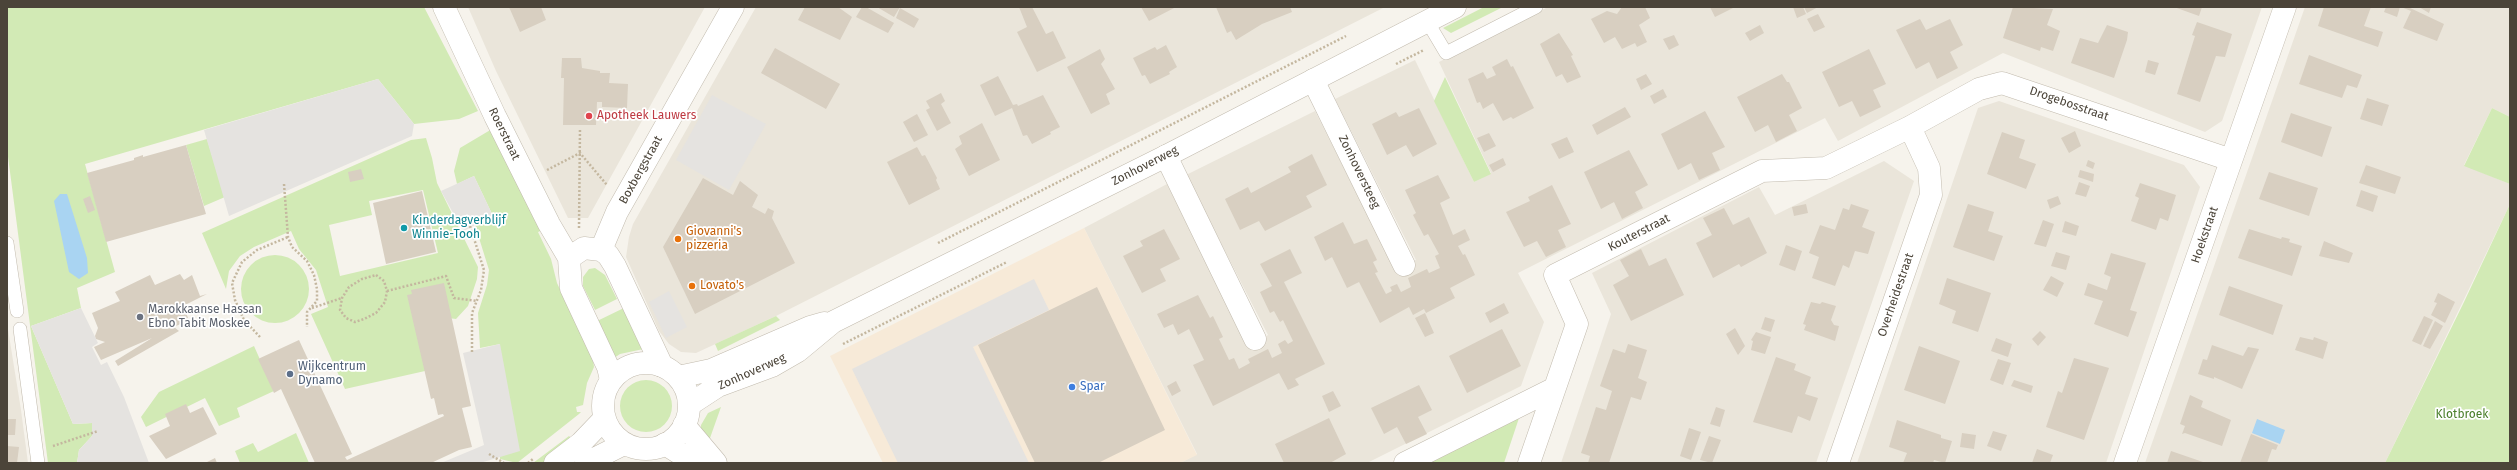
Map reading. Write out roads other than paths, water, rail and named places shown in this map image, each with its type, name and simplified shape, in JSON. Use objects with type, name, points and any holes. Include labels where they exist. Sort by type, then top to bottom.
[{"type":"street","name":"Roerstraat","points":[[444,7],[494,116],[549,224],[569,258]]},
{"type":"street","name":"Boxbergstraat","points":[[601,250],[618,212],[733,7]]},
{"type":"street","name":"Zonhoverweg","points":[[686,415],[718,386],[772,366],[798,351],[833,322],[1166,156],[1455,7]]},
{"type":"street","name":"Hoekstraat","points":[[2125,463],[2285,7]]},
{"type":"street","name":"Zonhoversteeg","points":[[1313,80],[1404,265]]},
{"type":"street","name":"Drogebosstraat","points":[[1910,127],[1979,89],[2002,83],[2231,160]]},
{"type":"street","name":"Kouterstraat","points":[[1529,463],[1553,389],[1577,324],[1555,275],[1762,171],[1826,168],[1910,127]]},
{"type":"street","name":"Overheidestraat","points":[[1838,463],[1931,195],[1929,168],[1910,127]]},
{"type":"street","points":[[1166,156],[1255,339]]},
{"type":"street","points":[[611,380],[608,367],[571,288],[569,258],[584,248],[601,250],[615,266],[670,372],[686,390],[686,415],[676,436],[665,444],[652,449],[637,448],[624,444],[612,433],[604,419],[603,399],[611,380],[622,370],[635,365],[649,363],[670,372]]},
{"type":"street","name":"Zonhoverweg","points":[[670,372],[711,370],[810,327],[833,322]]},
{"type":"street","points":[[1405,463],[1553,389]]},
{"type":"street","points":[[686,415],[716,463]]},
{"type":"street","points":[[555,463],[581,443],[604,419]]},
{"type":"street","points":[[586,463],[624,444]]},
{"type":"street","points":[[665,444],[694,463]]},
{"type":"lane","points":[[1427,21],[1446,53],[1536,7]]},
{"type":"lane","points":[[7,243],[17,311]]},
{"type":"lane","points":[[20,329],[38,463]]},
{"type":"water","points":[[60,194],[67,194],[87,258],[88,273],[79,279],[69,272],[54,201]]},
{"type":"water","points":[[2257,419],[2285,430],[2280,444],[2252,433]]},
{"type":"place","name":"Apotheek Lauwers","points":[[589,116]]},
{"type":"place","name":"Kinderdagverblijf Winnie-Tooh","points":[[404,228]]},
{"type":"place","name":"Giovanni's pizzeria","points":[[678,239]]},
{"type":"place","name":"Lovato's","points":[[692,286]]},
{"type":"place","name":"Marokkaanse Hassan Ebno Tabit Moskee","points":[[140,317]]},
{"type":"place","name":"Wijkcentrum Dynamo","points":[[290,374]]},
{"type":"place","name":"Spar","points":[[1072,387]]},
{"type":"park label","name":"Klotbroek","points":[[2462,415]]}]
